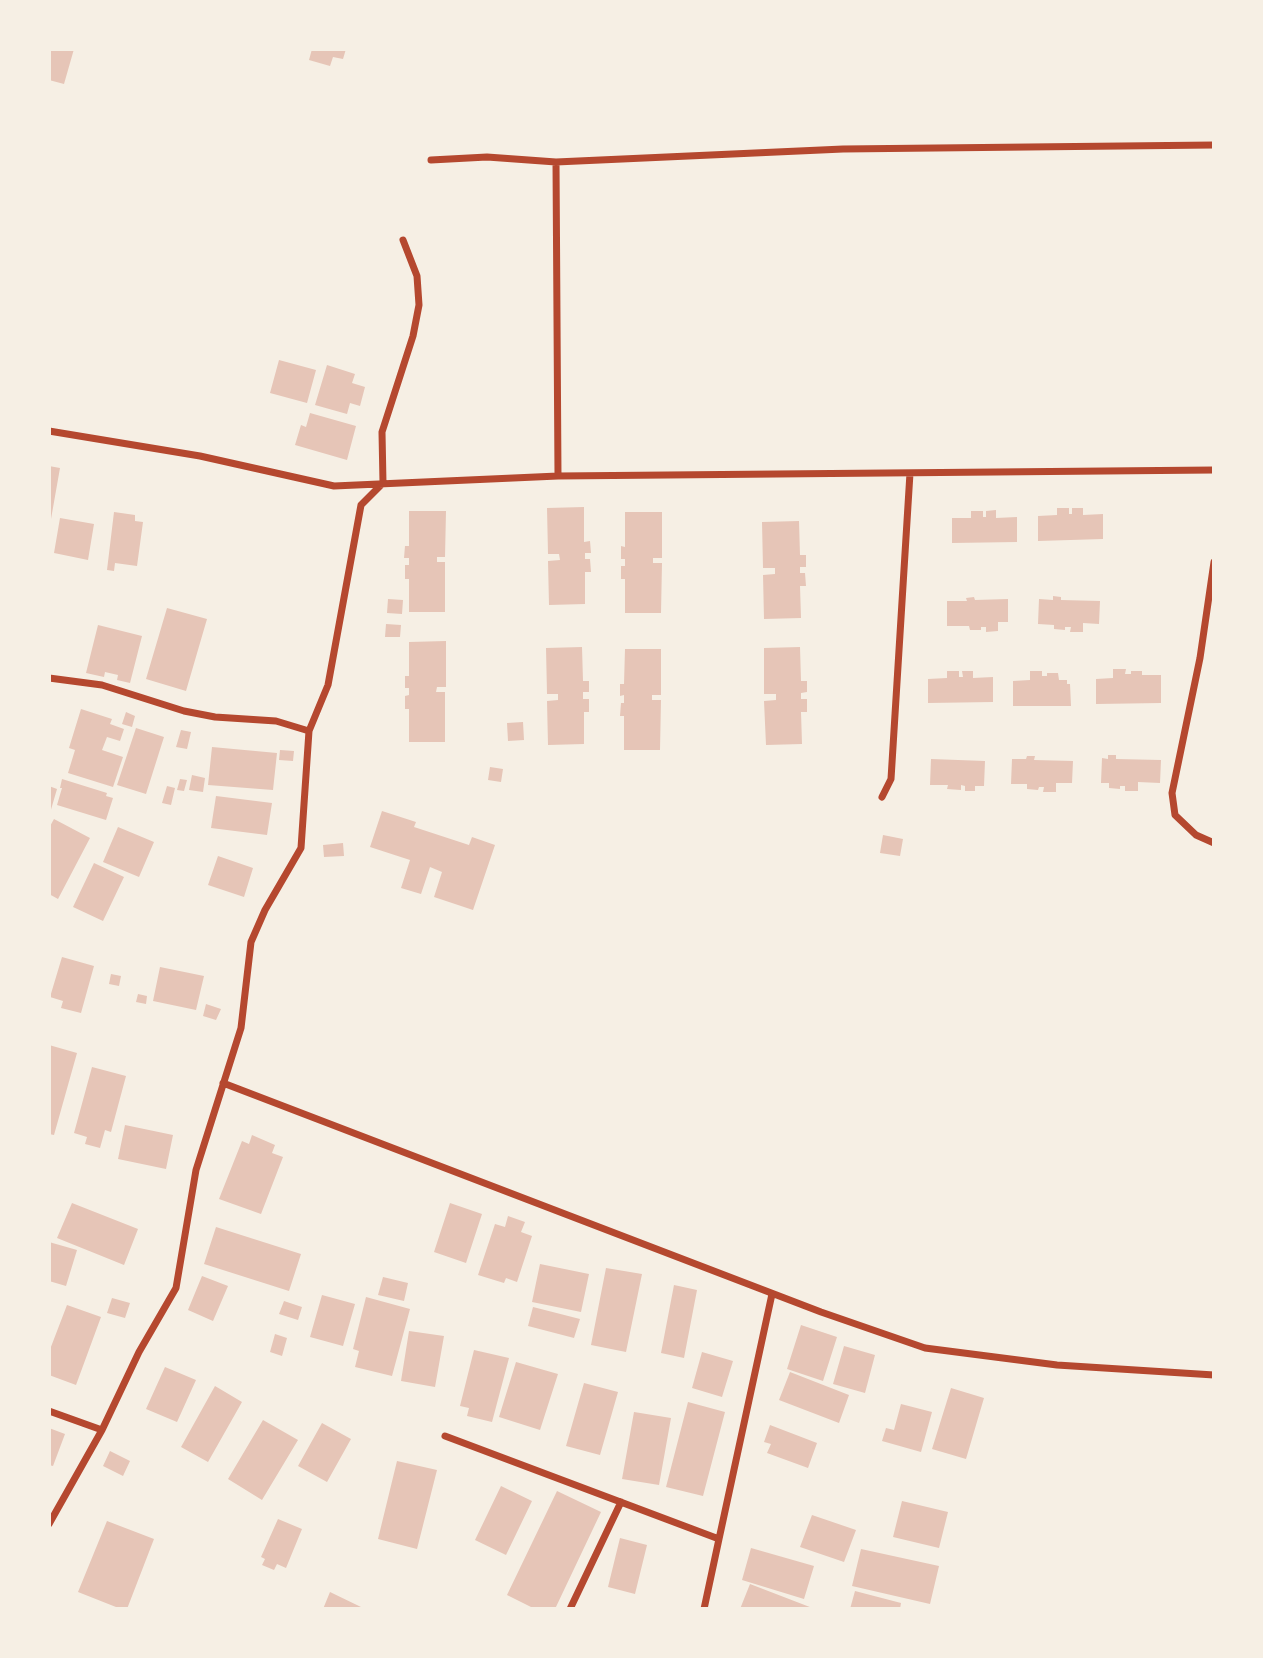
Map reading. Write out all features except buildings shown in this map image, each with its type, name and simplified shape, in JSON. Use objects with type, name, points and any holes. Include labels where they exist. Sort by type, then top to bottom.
[{"type":"street","points":[[431,160],[487,157],[556,162],[843,149],[1214,145]]},
{"type":"street","points":[[556,162],[558,476]]},
{"type":"street","points":[[49,1524],[102,1430],[139,1352],[176,1288],[196,1170],[241,1028],[251,942],[265,910],[301,848],[309,731],[328,685],[361,505],[383,483],[382,432],[413,336],[419,305],[417,276],[403,240]]},
{"type":"street","points":[[49,431],[200,456],[334,486],[558,476],[1214,470]]},
{"type":"street","points":[[881,797],[891,779],[910,473]]},
{"type":"street","points":[[1214,562],[1200,658],[1172,793],[1175,815],[1196,835],[1214,843]]},
{"type":"street","points":[[49,678],[102,685],[184,711],[215,717],[276,721],[309,731]]},
{"type":"street","points":[[223,1083],[772,1294],[925,1348],[1057,1365],[1214,1375]]},
{"type":"street","points":[[704,1609],[772,1294]]},
{"type":"street","points":[[49,1411],[102,1430]]},
{"type":"street","points":[[445,1436],[719,1539]]},
{"type":"street","points":[[570,1609],[621,1502]]}]
